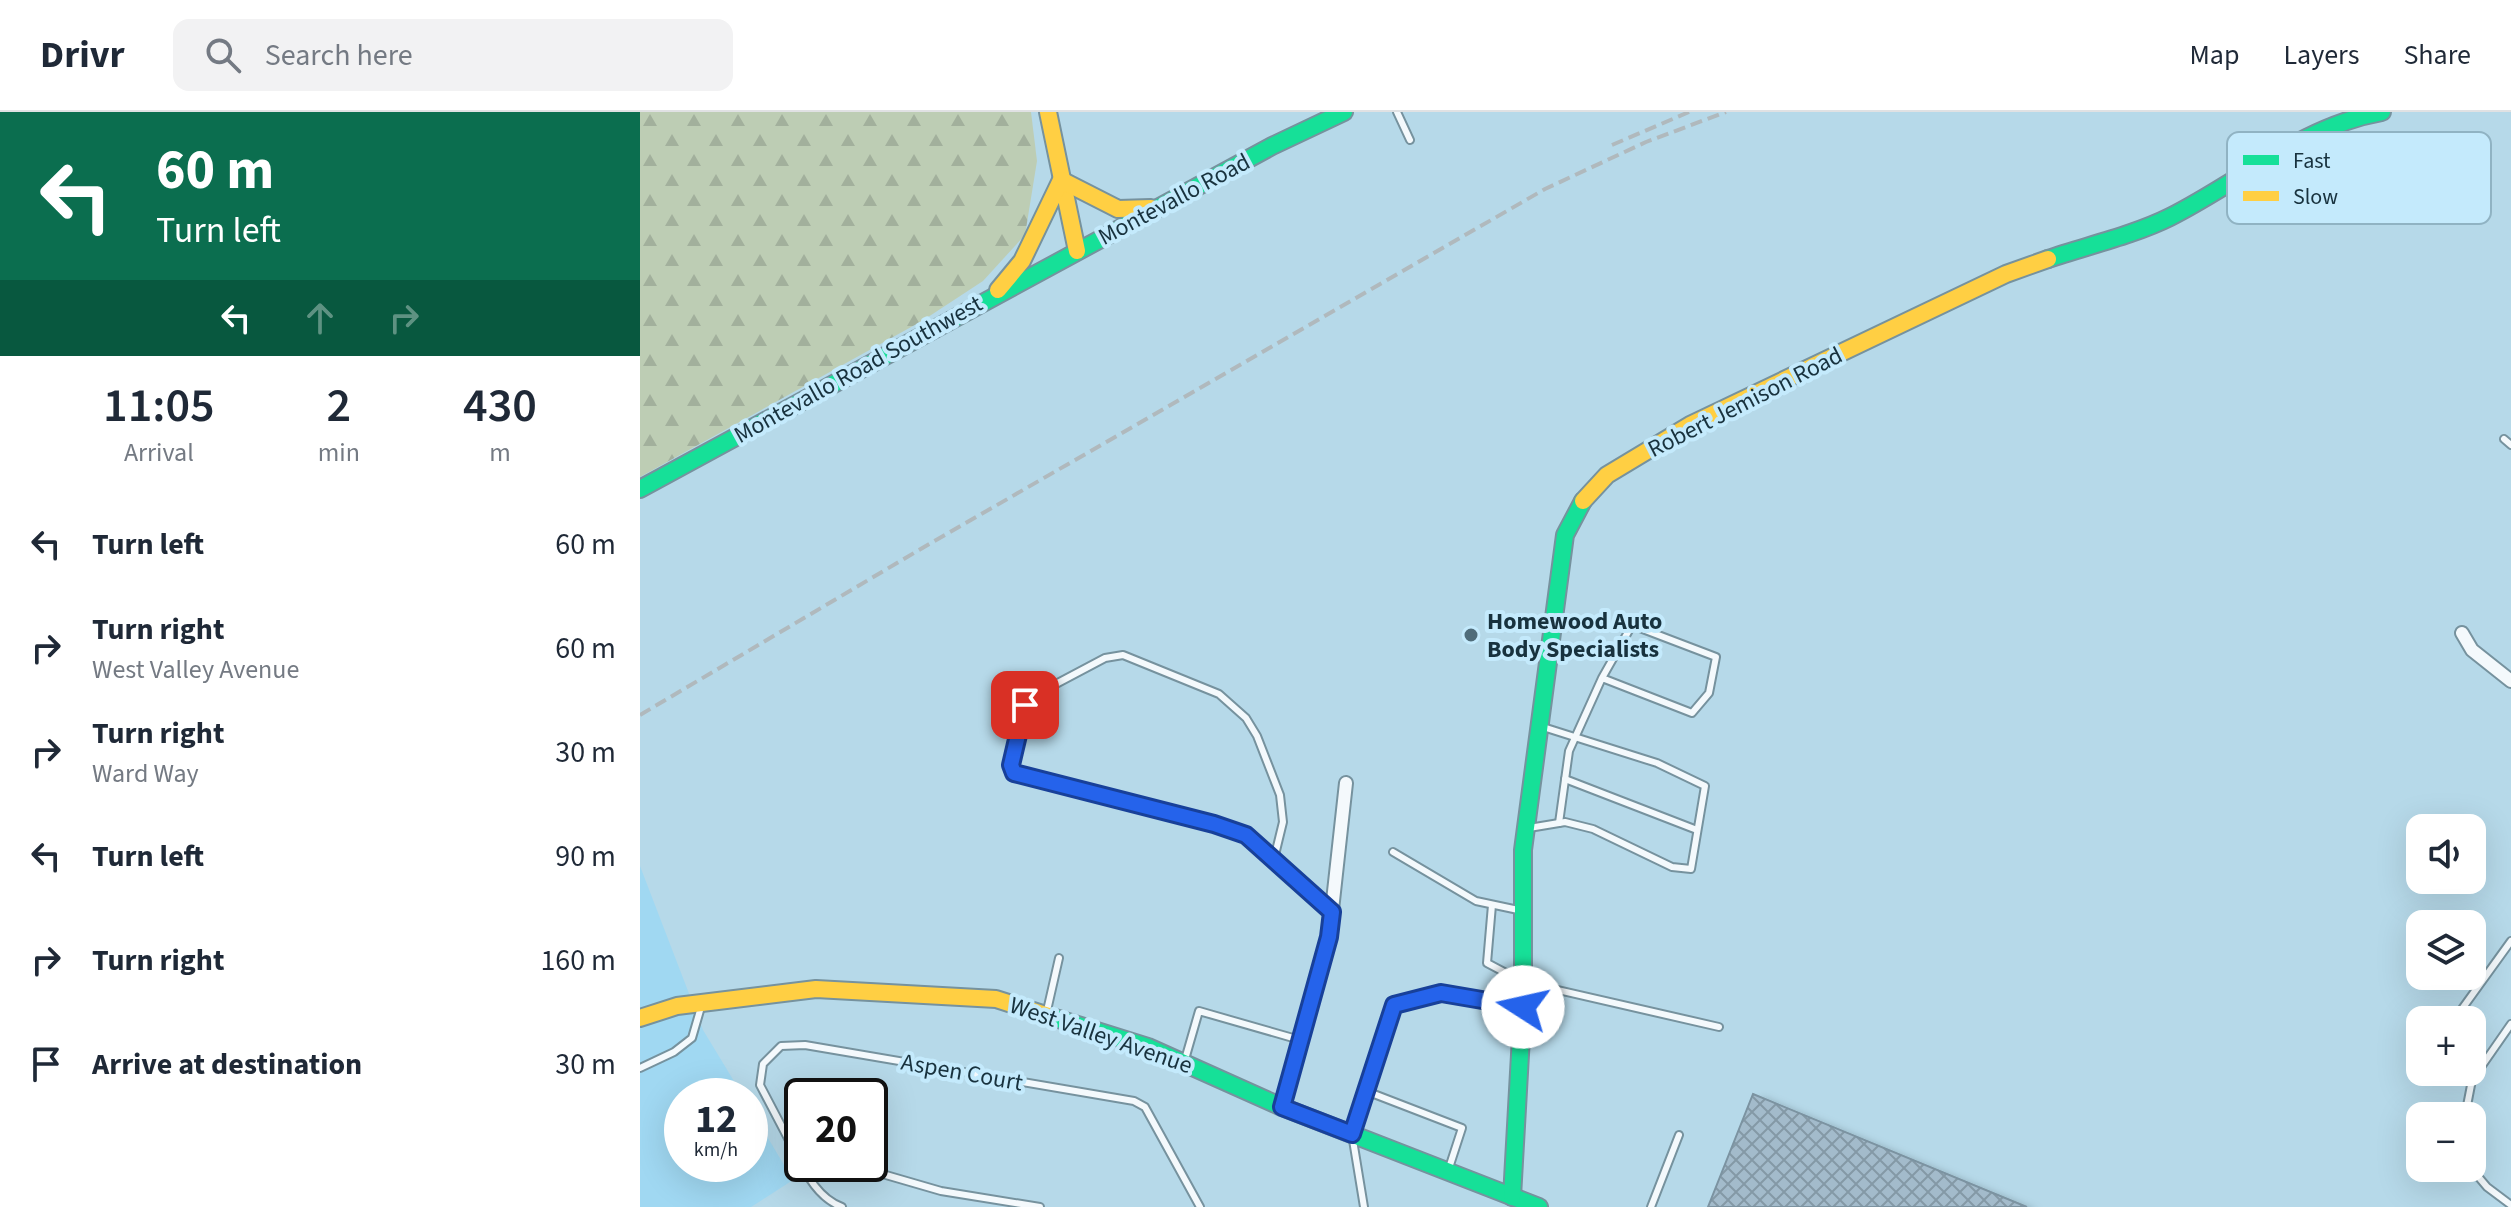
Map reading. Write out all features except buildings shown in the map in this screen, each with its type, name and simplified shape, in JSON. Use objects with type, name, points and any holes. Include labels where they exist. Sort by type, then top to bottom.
[{"type":"street","points":[[1048,112],[1077,251]]},
{"type":"street","name":"Montevallo Road","points":[[1077,251],[1272,146],[1344,112]]},
{"type":"street","name":"Robert Jemison Road","points":[[2316,132],[2382,112]]},
{"type":"street","points":[[1061,180],[1118,209],[1156,208]]},
{"type":"street","points":[[993,296],[1022,261],[1061,180]]},
{"type":"street","name":"Robert Jemison Road","points":[[1510,1202],[1523,1007],[1525,829],[1565,535],[1582,502],[1607,475],[1690,425],[2006,274],[2168,218],[2227,184]]},
{"type":"street","name":"Montevallo Road Southwest","points":[[640,489],[1077,251]]},
{"type":"street","points":[[2462,633],[2472,650],[2511,681]]},
{"type":"street","points":[[1282,1107],[1329,937],[1346,783]]},
{"type":"street","name":"West Valley Avenue","points":[[640,1018],[677,1006],[816,989],[996,999],[1148,1047],[1282,1107],[1448,1172],[1510,1202],[1539,1207]]},
{"type":"lane","points":[[1397,112],[1410,140]]},
{"type":"lane","points":[[2504,439],[2511,445]]},
{"type":"lane","points":[[1559,823],[1569,751],[1602,678],[1632,625],[1716,657],[1709,693],[1692,713],[1602,678]]},
{"type":"lane","points":[[1274,859],[1283,822],[1280,795],[1257,736],[1246,718],[1219,694],[1123,655],[1105,658],[1037,694],[1025,705],[1011,765],[1014,773],[1246,835],[1332,912]]},
{"type":"lane","points":[[1525,829],[1559,823],[1593,829],[1672,867],[1691,869],[1705,786],[1657,763],[1538,725]]},
{"type":"lane","points":[[1565,779],[1697,830]]},
{"type":"lane","points":[[1393,852],[1476,901],[1523,911]]},
{"type":"lane","points":[[1492,905],[1487,963],[1523,982],[1719,1027]]},
{"type":"lane","points":[[2464,1006],[2511,941]]},
{"type":"lane","points":[[1046,1015],[1059,958]]},
{"type":"lane","points":[[1364,1207],[1352,1134],[1394,1005],[1441,993],[1523,1007]]},
{"type":"lane","points":[[640,1068],[674,1052],[692,1038],[702,1003]]},
{"type":"lane","points":[[1184,1063],[1199,1011],[1300,1040]]},
{"type":"lane","points":[[2486,1061],[2511,1024]]},
{"type":"lane","name":"Aspen Court","points":[[784,1131],[760,1085],[763,1064],[781,1046],[805,1045],[1134,1101],[1145,1107],[1200,1207]]},
{"type":"lane","points":[[1366,1091],[1462,1128],[1448,1172]]},
{"type":"lane","points":[[1651,1207],[1679,1135]]},
{"type":"lane","points":[[888,1176],[941,1191],[1040,1207]]},
{"type":"lane","name":"Aspen Court","points":[[812,1182],[831,1203],[842,1207]]},
{"type":"lane","points":[[2483,1182],[2511,1205]]},
{"type":"shaded area","points":[[640,866],[703,1030],[732,1078],[664,1078],[664,1182],[768,1182],[768,1138],[784,1165],[784,1182],[790,1182],[751,1207],[640,1207]]},
{"type":"green space","points":[[640,112],[1031,112],[1037,161],[1025,235],[983,281],[922,321],[640,477]]},
{"type":"railway","points":[[1612,145],[1689,112]]},
{"type":"railway","points":[[640,715],[919,550],[1545,189],[1646,142],[1726,112]]},
{"type":"traffic: fast","points":[[640,489],[1272,146],[1344,112]]},
{"type":"traffic: fast","points":[[2319,132],[2382,112]]},
{"type":"traffic: fast","points":[[2048,259],[2156,223],[2227,184]]},
{"type":"traffic: fast","points":[[1512,1197],[1523,1001],[1523,850],[1565,535],[1583,501]]},
{"type":"traffic: fast","points":[[1049,1016],[1148,1047],[1282,1107],[1539,1207]]},
{"type":"traffic: slow","points":[[1048,112],[1077,251]]},
{"type":"traffic: slow","points":[[998,290],[1022,261],[1061,180],[1118,209],[1151,208]]},
{"type":"traffic: slow","points":[[1583,501],[1607,475],[1690,425],[2006,274],[2048,259]]},
{"type":"traffic: slow","points":[[640,1018],[677,1006],[816,989],[996,999],[1049,1016]]},
{"type":"place","name":"Homewood Auto Body Specialists","points":[[1471,635]]},
{"type":"route","points":[[1025,705],[1011,765],[1014,773],[1246,835],[1332,912],[1329,937],[1282,1107],[1352,1134],[1394,1005],[1441,993],[1523,1007]]}]
